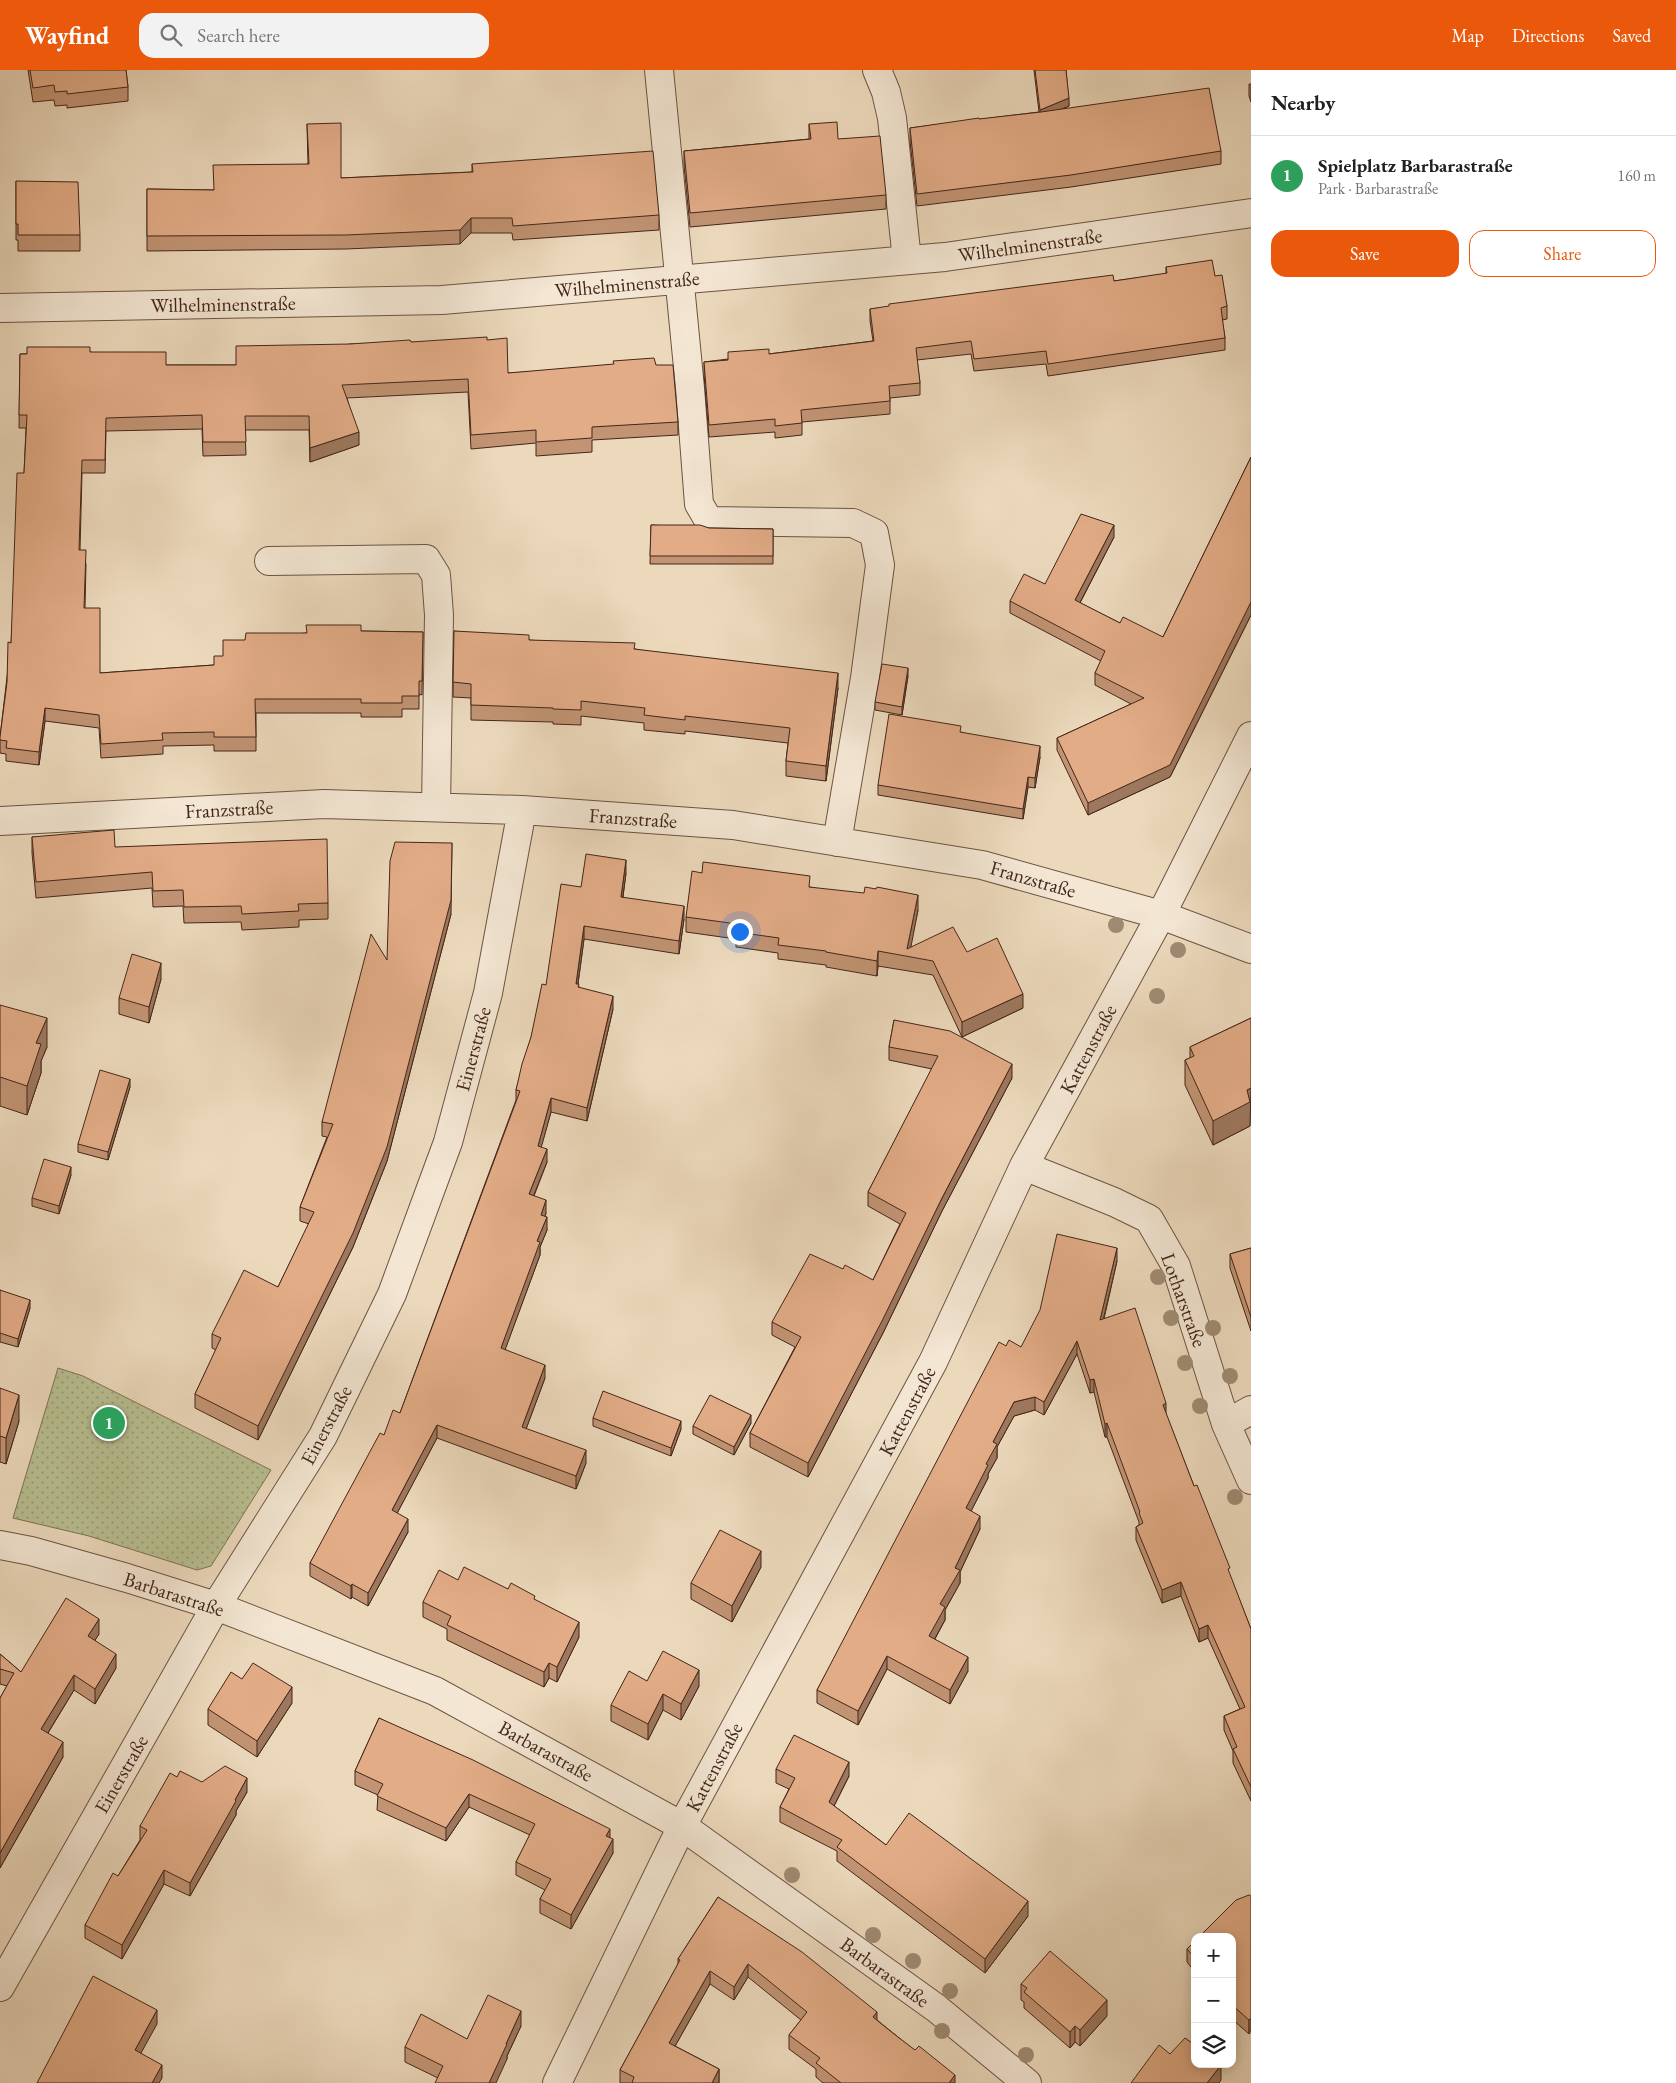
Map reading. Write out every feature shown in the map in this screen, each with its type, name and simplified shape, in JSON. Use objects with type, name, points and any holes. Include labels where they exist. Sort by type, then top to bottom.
[{"type":"street","points":[[660,70],[699,504],[709,520],[853,523],[874,533],[880,566],[879,575],[865,678],[837,842]]},
{"type":"street","points":[[878,70],[886,92],[892,118],[907,260]]},
{"type":"street","name":"Wilhelminenstraße","points":[[0,308],[442,300],[945,258],[1251,213]]},
{"type":"street","points":[[269,562],[426,559],[436,575],[439,616],[436,807]]},
{"type":"street","name":"Kattenstraße","points":[[558,2083],[682,1826],[933,1362],[1024,1166],[1161,915],[1251,736]]},
{"type":"street","name":"Franzstraße","points":[[0,821],[324,804],[522,810],[733,825],[982,865],[1161,915],[1251,949]]},
{"type":"street","name":"Einerstraße","points":[[0,1987],[216,1606],[323,1436],[392,1294],[448,1142],[488,993],[522,810]]},
{"type":"street","name":"Lotharstraße","points":[[1024,1166],[1114,1202],[1149,1220],[1176,1266],[1226,1424],[1251,1480]]},
{"type":"street","points":[[1226,1424],[1251,1410]]},
{"type":"street","name":"Barbarastraße","points":[[0,1545],[30,1551],[119,1576],[216,1606],[435,1690],[682,1826],[936,2008],[1027,2083]]},
{"type":"green space","points":[[58,1368],[83,1376],[271,1470],[211,1566],[197,1570],[89,1536],[13,1518]]},
{"type":"building","points":[[30,70],[126,70],[128,87],[67,94],[67,91],[55,92],[54,85],[33,88]]},
{"type":"building","points":[[1035,70],[1066,70],[1069,98],[1040,110]]},
{"type":"building","points":[[1209,88],[1221,151],[1071,175],[917,194],[910,128],[979,118],[1041,112]]},
{"type":"building","points":[[837,122],[838,139],[880,136],[886,195],[690,213],[684,151],[811,139],[809,124]]},
{"type":"building","points":[[341,123],[341,178],[473,172],[472,164],[653,151],[659,215],[513,226],[512,218],[471,218],[460,230],[346,235],[147,236],[147,189],[214,190],[213,165],[309,164],[307,124]]},
{"type":"building","points":[[16,181],[78,182],[80,235],[18,235],[18,224],[16,224]]},
{"type":"building","points":[[1212,260],[1215,276],[1222,275],[1227,306],[1221,308],[1225,338],[1048,364],[1046,351],[974,359],[971,341],[916,348],[920,383],[889,386],[890,401],[801,410],[802,423],[775,426],[775,419],[709,425],[704,362],[728,360],[728,352],[769,349],[769,354],[874,341],[870,309],[889,306],[889,304],[1113,275],[1114,281],[1167,273],[1166,267]]},
{"type":"building","points":[[487,337],[487,340],[507,338],[508,373],[614,364],[613,361],[654,358],[656,365],[673,365],[678,422],[592,427],[592,438],[536,442],[536,430],[471,435],[468,379],[342,385],[359,432],[310,448],[309,416],[245,416],[246,442],[203,442],[202,415],[106,418],[105,460],[82,460],[79,550],[86,550],[84,608],[100,608],[100,673],[214,665],[214,656],[223,656],[223,640],[245,640],[246,633],[307,633],[306,625],[361,625],[361,631],[423,632],[422,681],[419,681],[419,696],[402,696],[402,703],[361,703],[361,699],[255,699],[256,737],[214,737],[214,732],[162,733],[163,740],[101,744],[99,715],[45,708],[39,752],[6,748],[7,741],[0,740],[0,737],[7,682],[8,642],[11,643],[17,473],[24,473],[27,415],[19,415],[20,354],[27,354],[27,347],[90,347],[90,352],[166,352],[166,365],[236,365],[236,346],[350,344],[410,340],[411,342]]},
{"type":"building","points":[[1251,457],[1251,602],[1170,765],[1088,803],[1057,738],[1144,698],[1095,673],[1105,651],[1010,601],[1024,574],[1045,584],[1081,514],[1114,525],[1075,600],[1120,623],[1123,617],[1163,637]]},
{"type":"building","points":[[651,525],[700,525],[709,528],[773,529],[773,556],[650,556]]},
{"type":"building","points":[[454,631],[529,635],[529,640],[635,643],[634,649],[838,673],[826,766],[786,761],[790,728],[685,716],[685,720],[644,715],[645,708],[581,701],[581,710],[471,705],[471,684],[453,682]]},
{"type":"building","points":[[882,664],[908,668],[902,707],[875,702]]},
{"type":"building","points":[[889,714],[961,726],[960,732],[1040,746],[1035,778],[1028,777],[1023,809],[878,785]]},
{"type":"building","points":[[114,830],[115,847],[327,839],[328,903],[298,904],[299,911],[242,914],[241,906],[184,907],[183,890],[153,891],[152,872],[36,882],[32,837]]},
{"type":"building","points":[[395,842],[452,843],[451,900],[387,1147],[353,1233],[258,1426],[195,1394],[221,1338],[212,1334],[244,1270],[278,1287],[314,1212],[300,1207],[333,1124],[322,1122],[371,934],[387,960],[390,861]]},
{"type":"building","points":[[586,854],[626,860],[621,897],[684,906],[679,941],[584,926],[576,984],[579,984],[578,987],[613,996],[587,1108],[551,1098],[538,1146],[547,1149],[529,1194],[546,1200],[541,1215],[547,1217],[537,1241],[540,1242],[501,1348],[545,1365],[522,1427],[586,1450],[576,1476],[437,1425],[392,1510],[408,1519],[368,1593],[352,1584],[351,1586],[310,1563],[380,1433],[384,1435],[393,1410],[400,1413],[520,1091],[516,1090],[522,1064],[531,1037],[542,984],[546,985],[561,884],[581,887]]},
{"type":"building","points":[[703,862],[810,876],[809,887],[864,893],[865,887],[876,889],[877,887],[918,895],[907,949],[953,927],[967,952],[997,938],[1023,994],[962,1022],[933,961],[878,951],[877,961],[826,951],[778,945],[779,938],[736,932],[737,924],[686,917],[692,871],[702,873]]},
{"type":"building","points":[[132,954],[161,963],[149,1007],[119,998]]},
{"type":"building","points":[[0,1005],[47,1018],[36,1043],[41,1044],[27,1086],[0,1077]]},
{"type":"building","points":[[1251,1018],[1251,1088],[1247,1090],[1250,1102],[1213,1121],[1185,1060],[1194,1056],[1190,1047]]},
{"type":"building","points":[[894,1020],[950,1031],[1012,1064],[808,1463],[750,1433],[801,1337],[772,1322],[810,1254],[843,1269],[845,1265],[873,1280],[906,1213],[868,1192],[938,1056],[889,1047]]},
{"type":"building","points":[[100,1070],[130,1079],[108,1152],[78,1144]]},
{"type":"building","points":[[44,1159],[71,1167],[59,1206],[32,1198]]},
{"type":"building","points":[[1057,1234],[1117,1248],[1100,1320],[1135,1308],[1166,1403],[1163,1405],[1194,1486],[1197,1485],[1230,1568],[1228,1569],[1251,1629],[1251,1787],[1233,1749],[1237,1747],[1224,1716],[1245,1707],[1208,1625],[1199,1629],[1181,1582],[1162,1590],[1136,1527],[1143,1523],[1140,1512],[1107,1423],[1105,1424],[1094,1379],[1090,1380],[1077,1341],[1044,1402],[1035,1397],[1014,1402],[993,1442],[997,1444],[966,1508],[980,1516],[955,1568],[960,1570],[940,1604],[945,1607],[929,1636],[968,1657],[950,1690],[887,1656],[858,1711],[817,1690],[999,1342],[1006,1346],[1009,1340],[1021,1347],[1040,1310]]},
{"type":"building","points":[[1251,1248],[1251,1317],[1230,1254]]},
{"type":"building","points":[[0,1290],[30,1300],[18,1339],[0,1333]]},
{"type":"building","points":[[0,1388],[19,1395],[6,1438],[0,1436]]},
{"type":"building","points":[[603,1391],[681,1421],[671,1448],[593,1418]]},
{"type":"building","points":[[710,1395],[751,1415],[734,1447],[693,1426]]},
{"type":"building","points":[[720,1530],[761,1551],[732,1606],[691,1583]]},
{"type":"building","points":[[464,1567],[508,1589],[511,1583],[535,1596],[534,1599],[579,1622],[557,1667],[549,1663],[544,1672],[447,1625],[451,1616],[423,1602],[439,1570],[458,1580]]},
{"type":"building","points":[[66,1598],[99,1619],[88,1636],[116,1654],[95,1689],[74,1675],[41,1729],[63,1742],[0,1853],[0,1698],[14,1673],[0,1669],[0,1654],[21,1672]]},
{"type":"building","points":[[663,1651],[699,1670],[681,1704],[663,1694],[648,1724],[611,1705],[629,1671],[647,1681]]},
{"type":"building","points":[[253,1663],[292,1687],[257,1741],[208,1709],[231,1672],[242,1679]]},
{"type":"building","points":[[379,1718],[473,1760],[610,1829],[606,1836],[613,1839],[571,1915],[540,1899],[551,1879],[516,1862],[535,1824],[469,1794],[446,1828],[377,1796],[383,1784],[355,1771]]},
{"type":"building","points":[[794,1735],[849,1762],[829,1802],[886,1845],[909,1813],[1028,1901],[985,1959],[837,1847],[842,1840],[780,1807],[795,1778],[776,1769]]},
{"type":"building","points":[[225,1766],[247,1778],[190,1883],[164,1870],[122,1945],[85,1925],[113,1873],[118,1876],[147,1830],[140,1826],[170,1773],[177,1777],[180,1771],[202,1782]]},
{"type":"building","points":[[1251,1896],[1251,2018],[1249,2020],[1236,2009],[1236,1933],[1203,1933],[1236,1900]]},
{"type":"building","points":[[718,1897],[802,1952],[877,2012],[873,2017],[894,2034],[915,2050],[919,2046],[955,2075],[949,2083],[841,2083],[816,2063],[820,2058],[789,2035],[807,2012],[748,1964],[734,1987],[710,1971],[669,2043],[719,2069],[712,2083],[632,2083],[634,2077],[620,2070],[680,1960],[678,1959]]},
{"type":"building","points":[[1191,1945],[1191,1954],[1187,1949]]},
{"type":"building","points":[[1050,1951],[1107,2000],[1080,2030],[1075,2026],[1070,2032],[1024,1992],[1027,1988],[1021,1984]]},
{"type":"building","points":[[93,1976],[157,2010],[135,2050],[162,2065],[152,2083],[37,2083]]},
{"type":"building","points":[[488,1995],[521,2011],[489,2083],[435,2083],[443,2066],[405,2047],[421,2014],[467,2039]]},
{"type":"building","points":[[1185,2038],[1191,2042],[1191,2068],[1219,2068],[1207,2083],[1131,2083],[1159,2045],[1170,2054]]},
{"type":"place","name":"Spielplatz Barbarastraße","points":[[109,1423]]}]
